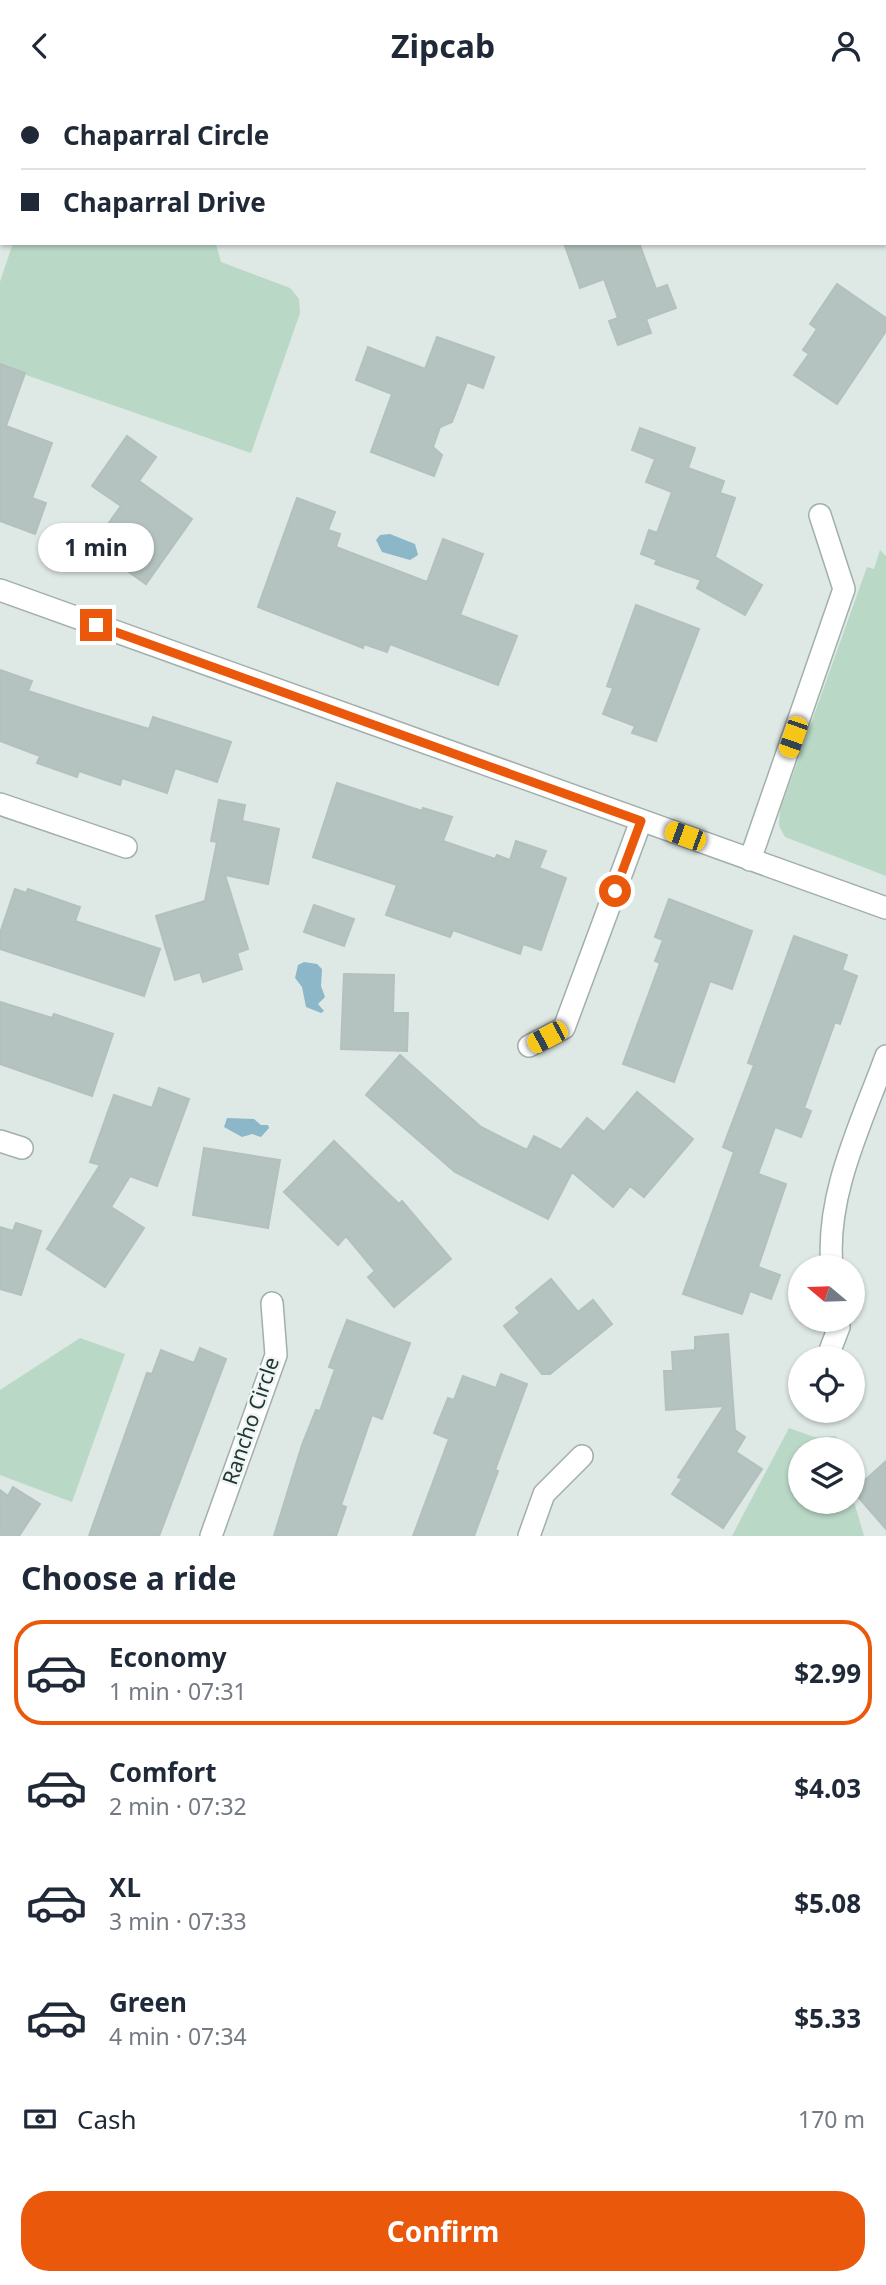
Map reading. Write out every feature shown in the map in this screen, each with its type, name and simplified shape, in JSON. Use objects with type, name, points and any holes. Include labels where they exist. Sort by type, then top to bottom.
[{"type":"street","points":[[750,860],[844,589],[820,515]]},
{"type":"street","points":[[0,590],[886,908]]},
{"type":"street","points":[[0,804],[126,846]]},
{"type":"street","points":[[529,1046],[564,1028],[641,821]]},
{"type":"street","points":[[831,1255],[840,1184],[886,1056]]},
{"type":"street","points":[[0,1141],[22,1148]]},
{"type":"street","name":"Rancho Circle","points":[[211,1536],[276,1355],[272,1303]]},
{"type":"street","points":[[529,1536],[544,1494],[582,1457]]},
{"type":"green space","points":[[12,245],[216,245],[221,262],[290,288],[299,299],[300,313],[251,453],[0,366],[0,282]]},
{"type":"green space","points":[[880,550],[886,556],[886,876],[785,837],[779,826],[780,810],[867,567],[874,569]]},
{"type":"green space","points":[[80,1338],[125,1354],[72,1502],[0,1475],[0,1390]]},
{"type":"green space","points":[[789,1428],[814,1437],[788,1437],[788,1514],[858,1514],[864,1536],[732,1536]]},
{"type":"water","points":[[390,534],[415,544],[418,555],[410,560],[382,552],[376,540],[380,535]]},
{"type":"water","points":[[304,962],[317,964],[322,969],[321,986],[325,997],[318,1004],[324,1011],[321,1013],[306,1007],[302,987],[295,978],[298,965]]},
{"type":"water","points":[[227,1118],[254,1119],[269,1128],[261,1137],[252,1134],[242,1137],[224,1127]]},
{"type":"building","points":[[565,245],[640,245],[656,289],[667,285],[676,308],[646,319],[651,333],[618,345],[609,321],[618,318],[604,279],[580,288]]},
{"type":"building","points":[[837,284],[886,318],[886,331],[837,404],[794,375],[809,354],[803,350],[817,329],[810,324]]},
{"type":"building","points":[[437,337],[494,357],[483,388],[467,382],[452,422],[440,427],[433,447],[442,455],[434,476],[371,452],[392,394],[356,380],[368,347],[425,369]]},
{"type":"building","points":[[0,364],[25,373],[6,426],[52,443],[32,498],[46,503],[35,534],[0,521]]},
{"type":"building","points":[[640,428],[695,448],[688,468],[724,481],[720,493],[735,498],[715,557],[762,585],[745,615],[697,588],[701,580],[655,564],[657,560],[641,554],[649,530],[657,533],[672,492],[646,482],[655,459],[632,450]]},
{"type":"building","points":[[127,436],[156,457],[139,481],[192,519],[146,584],[92,546],[121,506],[92,486]]},
{"type":"building","points":[[297,498],[335,512],[328,530],[340,534],[336,547],[427,582],[443,539],[483,554],[460,615],[517,636],[498,685],[390,644],[387,652],[364,644],[363,648],[258,607]]},
{"type":"building","points":[[636,605],[699,629],[656,741],[632,733],[635,726],[603,714],[613,688],[607,686]]},
{"type":"building","points":[[0,670],[32,681],[28,691],[87,710],[149,729],[153,717],[231,742],[217,782],[175,768],[167,793],[122,778],[120,785],[79,771],[77,777],[37,763],[40,756],[0,741]]},
{"type":"building","points":[[337,783],[422,811],[423,808],[452,817],[443,841],[495,859],[497,855],[510,860],[516,841],[546,851],[539,868],[566,878],[541,950],[523,944],[520,954],[453,930],[450,937],[386,915],[397,885],[313,857]]},
{"type":"building","points":[[219,800],[245,805],[242,821],[279,829],[268,884],[225,875],[248,949],[237,953],[242,969],[203,982],[200,972],[175,980],[156,916],[205,901],[217,842],[211,841]]},
{"type":"building","points":[[15,889],[26,893],[28,889],[80,907],[75,921],[160,949],[144,996],[0,949],[0,933]]},
{"type":"building","points":[[669,899],[752,931],[732,989],[710,981],[674,1082],[623,1064],[660,963],[655,961],[663,940],[655,937]]},
{"type":"building","points":[[314,905],[354,919],[344,946],[304,932]]},
{"type":"building","points":[[794,936],[847,955],[842,970],[857,976],[840,1024],[835,1022],[804,1108],[811,1111],[801,1137],[775,1127],[758,1174],[786,1184],[758,1267],[780,1275],[771,1299],[750,1291],[742,1314],[683,1294],[734,1152],[723,1147],[754,1065],[748,1063]]},
{"type":"building","points":[[344,974],[394,975],[393,1013],[408,1013],[407,1051],[341,1049]]},
{"type":"building","points":[[0,1002],[52,1018],[54,1014],[113,1034],[92,1096],[0,1064]]},
{"type":"building","points":[[400,1055],[481,1127],[527,1150],[534,1136],[561,1150],[587,1118],[604,1132],[637,1092],[693,1139],[644,1197],[630,1186],[613,1207],[572,1172],[548,1219],[455,1172],[366,1095]]},
{"type":"building","points":[[159,1088],[189,1099],[157,1186],[130,1176],[111,1207],[144,1228],[105,1287],[47,1249],[100,1165],[90,1162],[114,1095],[152,1108]]},
{"type":"building","points":[[334,1141],[399,1204],[402,1201],[451,1259],[394,1307],[368,1277],[375,1271],[346,1236],[338,1245],[284,1192]]},
{"type":"building","points":[[204,1148],[280,1160],[268,1228],[193,1215]]},
{"type":"building","points":[[16,1223],[41,1231],[21,1295],[0,1289],[0,1227],[13,1231]]},
{"type":"building","points":[[551,1279],[578,1312],[593,1300],[612,1324],[550,1374],[542,1374],[504,1326],[520,1313],[516,1308]]},
{"type":"building","points":[[347,1320],[410,1343],[382,1419],[372,1415],[341,1505],[346,1507],[336,1536],[274,1536],[302,1445],[316,1410],[320,1411],[335,1369],[329,1367]]},
{"type":"building","points":[[728,1334],[735,1430],[745,1437],[736,1452],[762,1469],[723,1528],[672,1494],[682,1479],[678,1477],[724,1406],[666,1410],[664,1371],[673,1371],[672,1352],[695,1350],[695,1337]]},
{"type":"building","points":[[200,1348],[226,1359],[159,1536],[89,1536],[147,1373],[152,1374],[161,1350],[194,1363]]},
{"type":"building","points":[[501,1374],[527,1384],[474,1536],[413,1536],[449,1439],[434,1433],[448,1398],[454,1400],[463,1376],[496,1388]]},
{"type":"building","points":[[886,1461],[886,1529],[865,1505],[865,1480]]},
{"type":"building","points":[[13,1487],[40,1504],[19,1536],[0,1536],[0,1490],[8,1496]]},
{"type":"route","points":[[96,625],[641,821],[615,891]]}]
